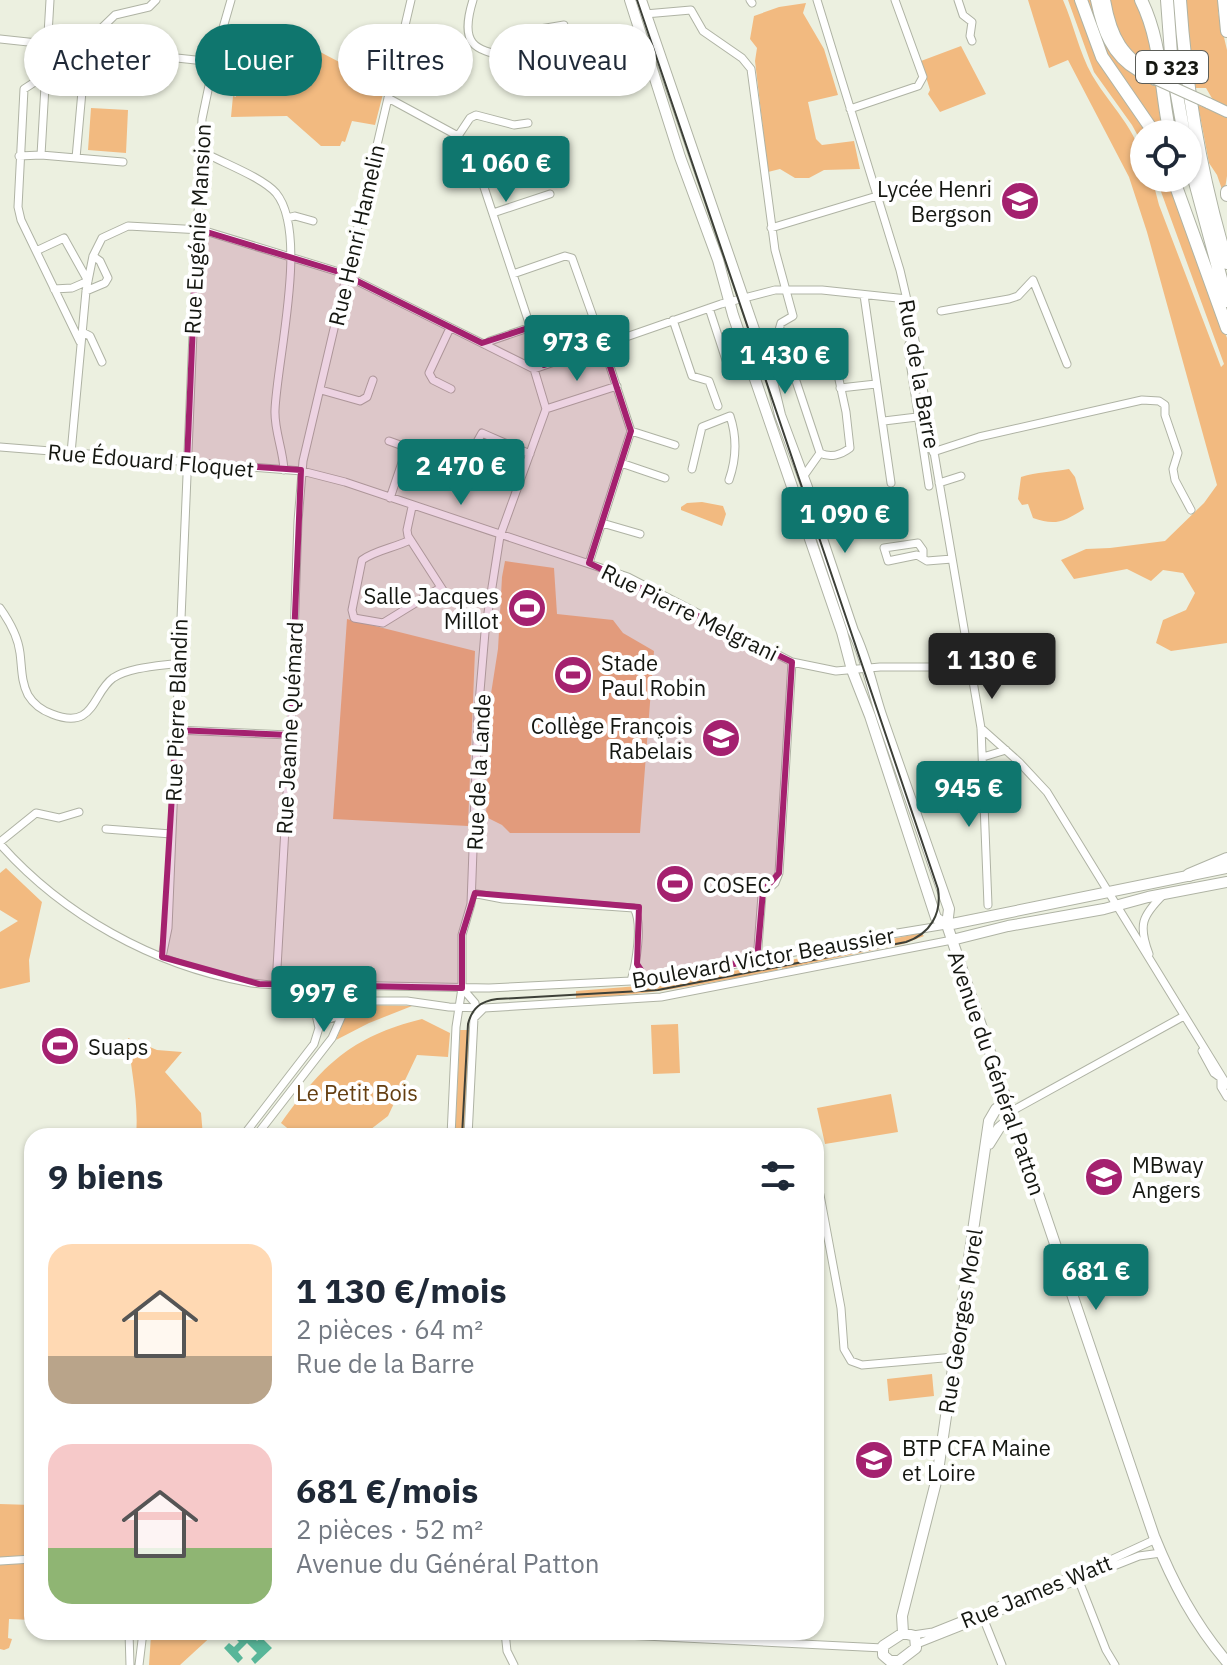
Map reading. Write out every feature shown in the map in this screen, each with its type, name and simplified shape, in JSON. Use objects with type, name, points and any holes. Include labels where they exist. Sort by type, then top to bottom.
[{"type":"highway","points":[[1081,0],[1108,67],[1145,120]]},
{"type":"highway","points":[[1104,0],[1116,44],[1134,64],[1155,79]]},
{"type":"highway","points":[[1141,0],[1158,52],[1168,120]]},
{"type":"highway","name":"D 323","points":[[1167,0],[1172,67],[1181,120]]},
{"type":"highway","name":"D 323","points":[[1180,0],[1184,65],[1198,149],[1227,263]]},
{"type":"highway","points":[[1224,0],[1227,31]]},
{"type":"highway","points":[[1178,192],[1227,328]]},
{"type":"highway","points":[[1183,192],[1194,239]]},
{"type":"highway","points":[[1198,192],[1227,301]]},
{"type":"highway","points":[[1186,876],[1227,859]]},
{"type":"street","points":[[48,24],[50,0]]},
{"type":"street","points":[[106,24],[115,15],[149,7],[156,0]]},
{"type":"street","name":"Rue Eugénie Mansion","points":[[224,24],[231,0]]},
{"type":"street","name":"Rue Henri Hamelin","points":[[302,471],[411,0]]},
{"type":"street","points":[[473,0],[467,26],[469,40],[478,48],[489,51]]},
{"type":"street","name":"Avenue du Général Patton","points":[[630,0],[936,918],[947,925]]},
{"type":"street","name":"Avenue du Général Patton","points":[[641,0],[949,909],[947,925],[1156,1539],[1192,1616],[1227,1662]]},
{"type":"street","name":"Rue de la Barre","points":[[817,0],[899,264],[907,299],[981,728],[988,905]]},
{"type":"street","points":[[850,109],[918,86],[923,77],[895,0]]},
{"type":"street","points":[[958,0],[963,15],[972,22],[972,41]]},
{"type":"street","points":[[1096,0],[1104,32],[1126,64],[1227,112]]},
{"type":"street","points":[[645,14],[691,5],[701,28],[742,58],[753,74],[771,228],[793,316],[781,323],[779,330],[820,453],[827,456],[850,448],[832,347]]},
{"type":"street","points":[[0,39],[24,42]]},
{"type":"street","points":[[24,89],[18,207],[81,344]]},
{"type":"street","points":[[41,155],[43,96]]},
{"type":"street","points":[[76,158],[80,96]]},
{"type":"street","name":"Rue Eugénie Mansion","points":[[187,462],[201,146],[207,96]]},
{"type":"street","points":[[388,98],[458,136],[471,148],[543,365]]},
{"type":"street","points":[[458,136],[470,118],[476,115],[514,125],[528,123]]},
{"type":"street","points":[[201,146],[207,154],[269,187],[283,205],[287,218],[290,257],[275,414],[284,470]]},
{"type":"street","points":[[19,156],[123,162]]},
{"type":"street","points":[[482,179],[519,167]]},
{"type":"street","points":[[493,213],[550,194]]},
{"type":"street","points":[[771,228],[877,196]]},
{"type":"street","points":[[287,218],[295,216],[313,221]]},
{"type":"street","points":[[71,453],[86,291],[93,256],[102,238],[120,228],[136,226],[197,229],[347,275],[534,369],[546,409],[617,386]]},
{"type":"street","points":[[36,251],[64,238],[88,281]]},
{"type":"street","points":[[86,291],[105,283],[108,278],[100,261],[93,256]]},
{"type":"street","points":[[513,274],[565,256],[572,258],[597,328]]},
{"type":"street","points":[[941,311],[1018,296],[1033,280],[1067,364]]},
{"type":"street","points":[[54,289],[72,288],[88,281]]},
{"type":"street","points":[[534,369],[743,297],[786,288],[907,299]]},
{"type":"street","points":[[864,295],[891,483]]},
{"type":"street","points":[[709,308],[726,360],[730,362],[747,356]]},
{"type":"street","points":[[673,320],[692,376],[709,381],[718,406]]},
{"type":"street","points":[[486,345],[531,327]]},
{"type":"street","points":[[450,328],[429,373],[433,380],[451,389]]},
{"type":"street","points":[[82,332],[90,336],[102,362]]},
{"type":"street","points":[[914,341],[908,349],[929,486]]},
{"type":"street","points":[[589,563],[631,431],[603,345]]},
{"type":"street","points":[[321,390],[360,401],[367,397],[373,380]]},
{"type":"street","points":[[840,388],[876,384]]},
{"type":"street","points":[[933,452],[993,434],[1142,400],[1159,401],[1165,405],[1165,415],[1178,453],[1173,469],[1175,480],[1191,510]]},
{"type":"street","name":"Rue de la Lande","points":[[451,1128],[458,1007],[462,988],[462,935],[472,893],[482,655],[500,536],[546,409]]},
{"type":"street","points":[[692,469],[702,427],[730,416],[735,436],[734,462],[729,480]]},
{"type":"street","points":[[884,421],[917,417]]},
{"type":"street","points":[[631,431],[675,445]]},
{"type":"street","points":[[446,456],[465,463],[482,433],[530,454]]},
{"type":"street","points":[[389,441],[403,446],[406,451],[390,498]]},
{"type":"street","name":"Rue Édouard Floquet","points":[[0,447],[302,471]]},
{"type":"street","points":[[803,477],[820,453]]},
{"type":"street","name":"Rue Pierre Blandin","points":[[162,957],[168,928],[187,462]]},
{"type":"street","points":[[621,463],[665,478]]},
{"type":"street","name":"Rue Pierre Melgrani","points":[[302,471],[628,577],[792,662],[825,670],[970,667]]},
{"type":"street","name":"Rue Jeanne Quémard","points":[[276,985],[302,471]]},
{"type":"street","points":[[939,483],[961,476]]},
{"type":"street","points":[[412,507],[407,530],[410,540],[440,588],[450,597],[490,602]]},
{"type":"street","points":[[602,523],[640,534]]},
{"type":"street","points":[[410,540],[362,560],[352,610],[354,618],[383,623],[440,588]]},
{"type":"street","points":[[923,558],[923,550],[918,543],[884,548],[888,561],[917,555],[930,562],[952,559]]},
{"type":"street","points":[[0,608],[17,637],[22,677],[30,698],[42,710],[61,717],[74,718],[90,710],[106,685],[117,676],[180,663]]},
{"type":"street","points":[[757,960],[763,893],[775,883],[779,873],[792,662]]},
{"type":"street","points":[[981,728],[1047,792],[1225,1079],[1221,1087],[1227,1097]]},
{"type":"street","points":[[176,730],[289,735]]},
{"type":"street","points":[[983,757],[1006,750]]},
{"type":"street","points":[[79,812],[59,818],[36,813],[0,843],[51,892],[92,923],[162,957],[221,977],[276,985],[321,988],[328,985],[338,987],[345,994],[347,1004],[332,1038],[262,1128]]},
{"type":"street","points":[[106,829],[171,834]]},
{"type":"street","name":"Boulevard Victor Beaussier","points":[[338,987],[462,988],[647,979],[947,925],[1227,868]]},
{"type":"street","name":"Boulevard Victor Beaussier","points":[[1116,906],[1117,897],[1168,884],[1186,876]]},
{"type":"street","name":"Boulevard Victor Beaussier","points":[[347,1004],[407,1001],[480,1008],[661,997],[1227,882]]},
{"type":"street","points":[[472,893],[516,901],[634,908],[638,919],[637,964],[631,981]]},
{"type":"street","points":[[1154,967],[1142,928],[1146,914],[1163,894]]},
{"type":"street","points":[[637,964],[647,979]]},
{"type":"street","points":[[249,1128],[314,1044],[319,1028],[313,1001],[294,986]]},
{"type":"street","points":[[313,1001],[321,988]]},
{"type":"street","points":[[462,988],[480,1008],[474,1018],[468,1128]]},
{"type":"street","points":[[315,1010],[329,1019],[341,1015]]},
{"type":"street","points":[[1018,1137],[996,1132],[989,1121],[996,1109],[1009,1111],[1184,1016]]},
{"type":"street","name":"Rue Georges Morel","points":[[986,1149],[1009,1111]]},
{"type":"street","name":"Rue Georges Morel","points":[[911,1637],[902,1616],[937,1478],[989,1121]]},
{"type":"street","points":[[824,1215],[841,1308],[844,1349],[849,1359],[862,1365],[955,1357]]},
{"type":"street","name":"Rue James Watt","points":[[1078,1577],[1156,1539]]},
{"type":"street","name":"Rue James Watt","points":[[911,1637],[983,1615],[1139,1556],[1161,1553]]},
{"type":"street","points":[[0,1561],[24,1560]]},
{"type":"street","points":[[1078,1577],[1115,1665]]},
{"type":"street","points":[[983,1615],[1002,1665]]},
{"type":"street","points":[[911,1637],[912,1660],[890,1663],[883,1655],[887,1642],[911,1637]]},
{"type":"street","points":[[129,1640],[130,1665]]},
{"type":"street","points":[[139,1665],[142,1640]]},
{"type":"street","points":[[506,1640],[514,1665]]},
{"type":"street","points":[[730,1640],[883,1648]]},
{"type":"highlighted area","points":[[197,229],[339,272],[482,343],[531,327],[544,365],[603,345],[631,431],[589,563],[792,662],[779,873],[763,891],[757,960],[647,979],[637,964],[639,907],[475,893],[462,935],[462,988],[259,984],[162,957],[176,730],[290,735],[301,470],[187,462]]},
{"type":"green space","points":[[1028,0],[1063,0],[1087,66],[1130,131],[1130,180],[1068,60],[1049,68]]},
{"type":"green space","points":[[1068,0],[1077,0],[1142,120],[1130,122],[1094,72]]},
{"type":"green space","points":[[1084,0],[1091,0],[1103,37],[1118,61],[1134,74],[1159,87],[1165,120],[1147,120],[1108,63]]},
{"type":"green space","points":[[1107,0],[1138,0],[1158,74],[1125,51]]},
{"type":"green space","points":[[1185,0],[1219,0],[1218,12],[1227,50],[1227,107],[1213,100],[1206,88],[1195,88]]},
{"type":"green space","points":[[806,3],[803,13],[824,49],[838,95],[808,102],[816,139],[822,145],[854,141],[860,169],[824,170],[809,178],[795,178],[780,169],[768,172],[755,61],[757,48],[750,39],[754,16],[779,7]]},
{"type":"green space","points":[[961,46],[986,94],[940,112],[928,94],[930,90],[921,61]]},
{"type":"green space","points":[[322,53],[338,61],[338,96],[382,96],[375,125],[352,121],[345,142],[342,141],[340,146],[321,146],[287,116],[231,117],[233,96],[322,96]]},
{"type":"green space","points":[[1198,105],[1227,116],[1224,195],[1209,163]]},
{"type":"green space","points":[[91,108],[128,110],[126,153],[88,150]]},
{"type":"green space","points":[[1134,192],[1156,192],[1221,367],[1224,364],[1161,192],[1174,192],[1195,258],[1227,338],[1227,643],[1171,651],[1156,643],[1163,620],[1186,610],[1195,593],[1183,573],[1163,570],[1151,581],[1127,569],[1074,579],[1061,560],[1086,549],[1165,541],[1204,503],[1217,485]]},
{"type":"green space","points":[[1069,469],[1075,477],[1084,509],[1059,521],[1033,518],[1028,504],[1022,505],[1018,499],[1021,477]]},
{"type":"green space","points":[[687,503],[723,506],[726,514],[722,526],[681,510]]},
{"type":"green space","name":"Stade Paul Robin","points":[[505,561],[554,568],[557,614],[613,620],[623,633],[654,651],[640,833],[510,833],[486,817],[490,700],[498,649]]},
{"type":"green space","points":[[347,619],[475,651],[468,826],[333,819]]},
{"type":"green space","points":[[6,868],[42,902],[29,960],[30,982],[0,989],[0,932],[18,921],[0,910],[0,873]]},
{"type":"green space","points":[[921,933],[924,936],[903,944],[782,969],[781,962]]},
{"type":"green space","points":[[776,963],[778,970],[703,984],[627,995],[576,998],[576,991],[663,984]]},
{"type":"green space","points":[[361,1005],[412,1006],[336,1040],[345,1017]]},
{"type":"green space","name":"Le Petit Bois","points":[[422,1019],[450,1033],[448,1057],[417,1055],[388,1116],[372,1128],[287,1128],[281,1123],[325,1069],[340,1056],[397,1026]]},
{"type":"green space","points":[[678,1024],[680,1073],[653,1074],[651,1025]]},
{"type":"green space","points":[[460,1030],[471,1030],[466,1128],[455,1128]]},
{"type":"green space","points":[[128,1038],[157,1050],[182,1052],[165,1072],[201,1113],[202,1128],[137,1128]]},
{"type":"green space","points":[[891,1094],[898,1132],[825,1144],[824,1128],[821,1128],[817,1108]]},
{"type":"green space","points":[[932,1374],[934,1396],[889,1401],[887,1379]]},
{"type":"green space","points":[[0,1504],[24,1505],[24,1620],[9,1619],[8,1638],[12,1639],[9,1648],[0,1649]]},
{"type":"green space","points":[[151,1640],[207,1640],[180,1665],[149,1665]]},
{"type":"shaded area","points":[[237,1640],[264,1640],[272,1648],[255,1664],[251,1659],[257,1653],[247,1643],[238,1652],[243,1658],[238,1663],[224,1648],[229,1643],[234,1647],[239,1642]]},
{"type":"tram line","points":[[462,1128],[468,1024],[475,1010],[486,1002],[658,990],[906,942],[928,928],[938,907],[938,889],[637,0]]},
{"type":"place","name":"Lycée Henri Bergson","points":[[1020,201]]},
{"type":"place","name":"Salle Jacques Millot","points":[[527,608]]},
{"type":"place","name":"Stade Paul Robin","points":[[573,675]]},
{"type":"place","name":"Collège François Rabelais","points":[[721,738]]},
{"type":"place","name":"COSEC","points":[[675,884]]},
{"type":"place","name":"Suaps","points":[[60,1046]]},
{"type":"place","name":"MBway Angers","points":[[1104,1177]]},
{"type":"place","name":"BTP CFA Maine et Loire","points":[[874,1460]]}]
